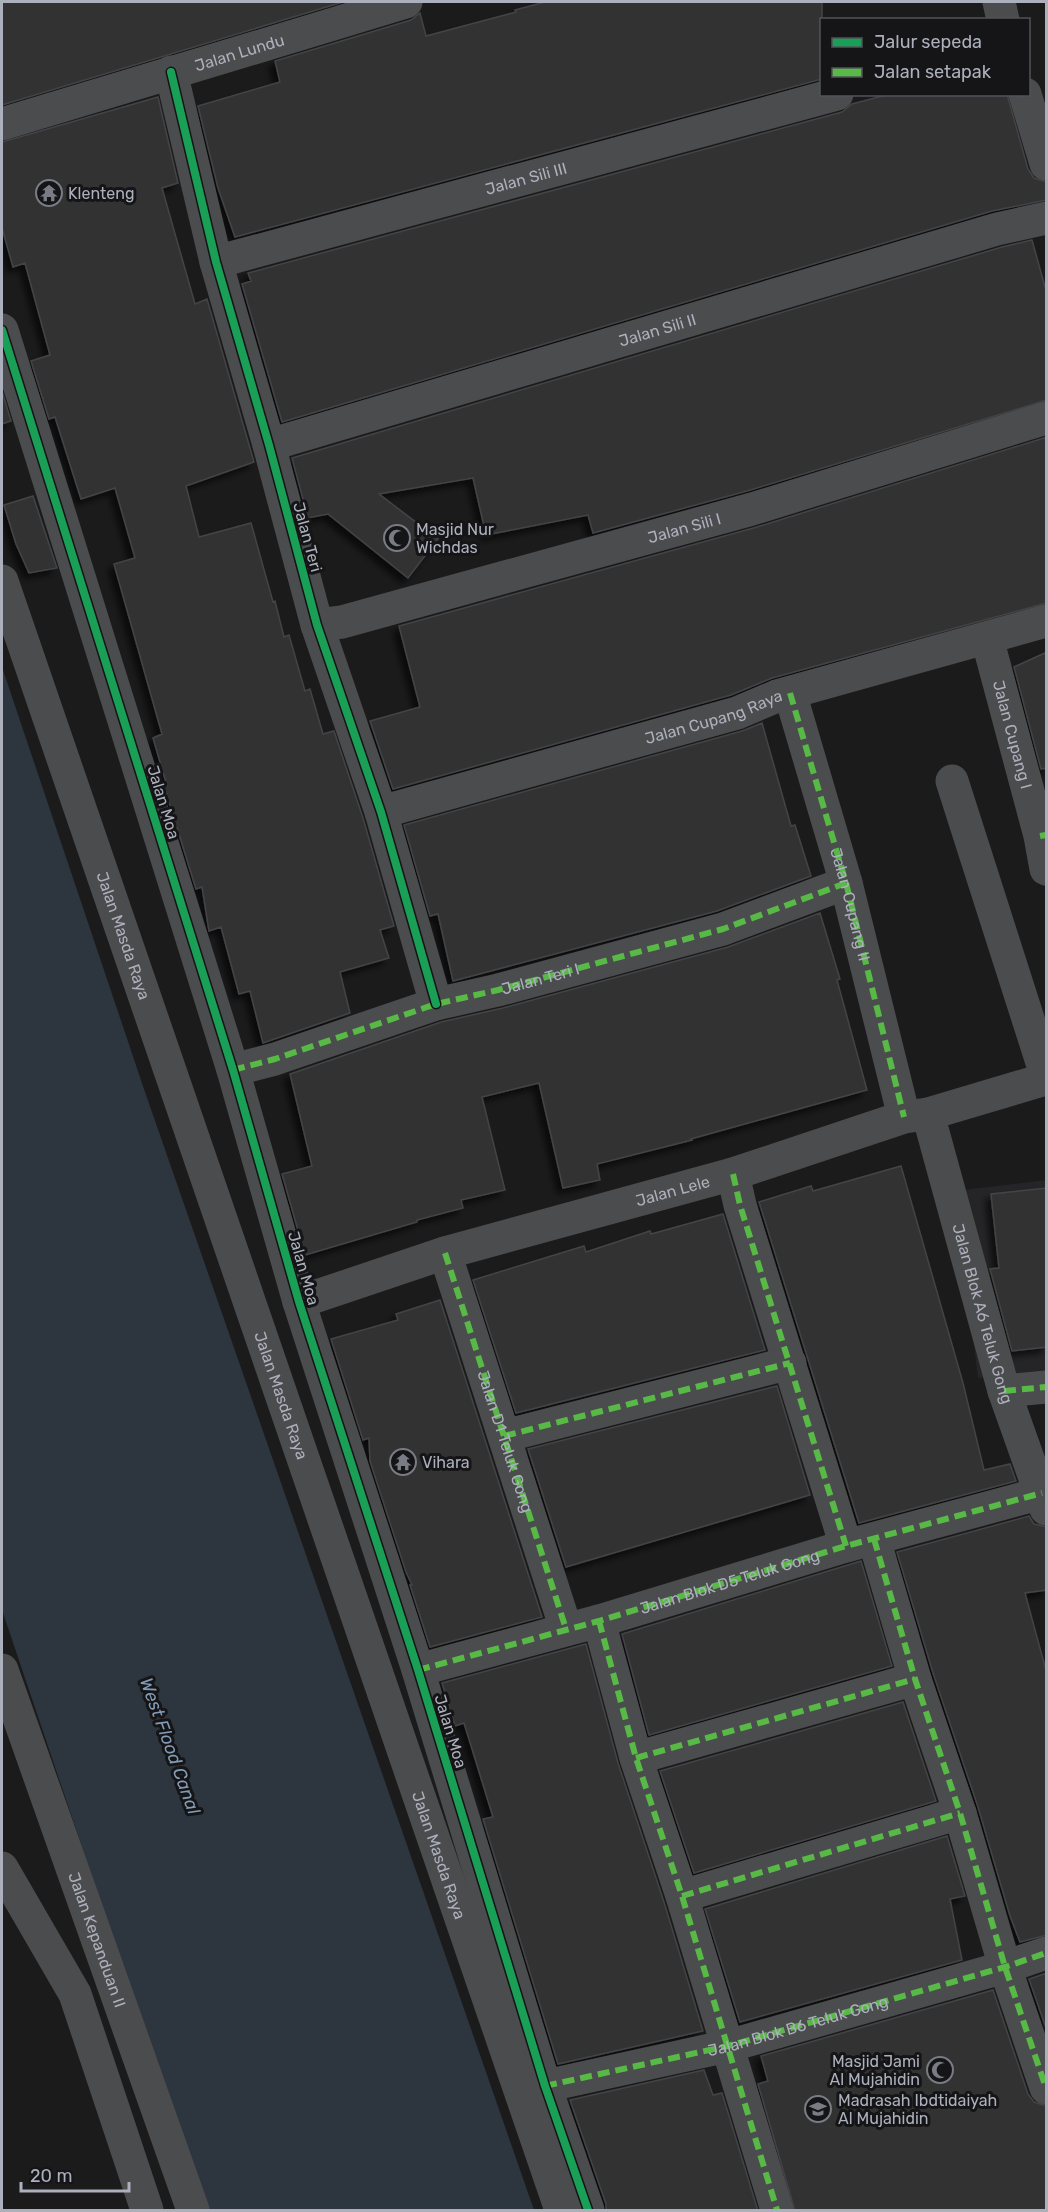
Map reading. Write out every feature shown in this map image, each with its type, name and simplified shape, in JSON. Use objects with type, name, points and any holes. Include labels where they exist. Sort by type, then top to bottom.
[{"type":"street","name":"Jalan Lundu","points":[[2,124],[406,2]]},
{"type":"street","points":[[999,2],[1003,18]]},
{"type":"street","name":"Jalan Teri","points":[[171,72],[216,262],[269,445],[317,625],[381,812],[436,1004]]},
{"type":"street","name":"Jalan Sili III","points":[[216,262],[830,96]]},
{"type":"street","points":[[1025,96],[1047,164]]},
{"type":"street","name":"Jalan Sili II","points":[[269,445],[997,228],[1047,218]]},
{"type":"street","name":"Jalan Moa","points":[[2,330],[233,1070],[299,1302],[418,1670],[545,2086],[588,2211]]},
{"type":"street","name":"Jalan Sili I","points":[[317,625],[342,622],[752,509],[1047,418]]},
{"type":"street","name":"Jalan Masda Raya","points":[[2,581],[561,2211]]},
{"type":"street","name":"Jalan Cupang Raya","points":[[381,812],[737,713],[777,696],[1047,621]]},
{"type":"street","name":"Jalan Cupang I","points":[[987,638],[1043,836],[1047,869]]},
{"type":"street","name":"Jalan Cupang II","points":[[790,693],[916,1116]]},
{"type":"street","points":[[952,782],[1047,1077]]},
{"type":"street","name":"Jalan Teri I","points":[[233,1070],[275,1059],[436,1004],[498,990],[723,929],[846,883]]},
{"type":"street","name":"Jalan Lele","points":[[299,1302],[445,1253],[733,1174],[1047,1077]]},
{"type":"street","name":"Jalan Blok A6 Teluk Gong","points":[[916,1116],[1004,1391],[1044,1501]]},
{"type":"street","points":[[733,1174],[740,1205],[790,1363],[915,1679],[960,1812],[1005,1967],[1047,2088]]},
{"type":"street","name":"Jalan D1 Teluk Gong","points":[[445,1253],[566,1629]]},
{"type":"street","points":[[504,1436],[790,1363]]},
{"type":"street","points":[[1004,1391],[1047,1387]]},
{"type":"street","name":"Jalan Blok D5 Teluk Gong","points":[[418,1670],[599,1621],[860,1542],[1044,1501]]},
{"type":"street","points":[[599,1621],[636,1758],[682,1896],[777,2211]]},
{"type":"street","name":"Jalan Kepanduan II","points":[[2,1670],[193,2211]]},
{"type":"street","points":[[636,1758],[915,1679]]},
{"type":"street","points":[[682,1896],[960,1812]]},
{"type":"street","points":[[2,1868],[75,1994],[147,2211]]},
{"type":"street","name":"Jalan Blok B6 Teluk Gong","points":[[545,2086],[728,2046],[1047,1953]]},
{"type":"shaded area","points":[[1046,1180],[1046,1370],[978,1378],[955,1191]]},
{"type":"water","name":"West Flood Canal","points":[[2,667],[145,1092],[534,2210],[209,2210],[104,1912],[2,1610]]},
{"type":"building","points":[[2,2],[343,2],[2,105]]},
{"type":"building","points":[[545,2],[822,2],[820,80],[235,237],[218,188],[198,106],[280,82],[275,61],[411,20],[420,13],[426,36],[516,12],[515,10]]},
{"type":"building","points":[[882,96],[1008,96],[1028,169],[1034,178],[1047,182],[1047,200],[992,211],[282,422],[242,284],[251,281],[248,273],[842,112],[852,104]]},
{"type":"building","points":[[158,97],[178,183],[162,188],[195,304],[207,299],[254,462],[186,486],[199,537],[251,523],[284,637],[289,635],[305,691],[310,689],[323,734],[334,731],[363,818],[394,926],[380,930],[389,958],[340,972],[350,1013],[263,1043],[250,991],[239,994],[221,927],[209,931],[202,887],[196,889],[164,786],[167,786],[153,738],[162,734],[114,564],[135,558],[115,488],[81,499],[55,417],[49,419],[31,361],[50,355],[25,263],[13,267],[2,228],[2,142]]},
{"type":"building","points":[[1032,240],[1047,294],[1047,400],[747,491],[593,533],[588,515],[486,535],[473,478],[379,494],[438,539],[408,578],[328,514],[308,518],[292,458]]},
{"type":"building","points":[[2,391],[11,421],[2,424]]},
{"type":"building","points":[[1047,437],[1047,603],[772,678],[731,695],[393,789],[370,721],[420,707],[399,626],[757,527]]},
{"type":"building","points":[[33,496],[57,568],[29,573],[16,544],[4,505]]},
{"type":"building","points":[[1047,652],[1047,768],[1041,769],[1014,667]]},
{"type":"building","points":[[762,723],[791,826],[795,825],[811,876],[717,911],[453,981],[438,914],[430,916],[404,825],[742,731]]},
{"type":"building","points":[[820,913],[840,979],[837,980],[867,1090],[692,1140],[597,1164],[600,1180],[563,1188],[539,1083],[482,1097],[505,1190],[461,1200],[463,1208],[305,1255],[282,1174],[312,1166],[290,1074],[441,1022],[503,1008],[728,947]]},
{"type":"building","points":[[901,1166],[963,1383],[984,1470],[1010,1464],[1016,1481],[859,1523],[759,1202],[811,1186],[813,1191]]},
{"type":"building","points":[[1047,1188],[1047,1347],[1012,1351],[990,1269],[999,1268],[991,1194]]},
{"type":"building","points":[[723,1214],[765,1350],[516,1413],[473,1280],[584,1246],[586,1252],[650,1231],[651,1234]]},
{"type":"building","points":[[440,1300],[542,1617],[430,1647],[410,1585],[412,1585],[370,1461],[369,1438],[363,1440],[331,1339],[398,1320],[396,1314]]},
{"type":"building","points":[[777,1386],[810,1495],[566,1567],[528,1449]]},
{"type":"building","points":[[1029,1516],[1034,1524],[1047,1527],[1047,1590],[1025,1593],[1047,1674],[1047,1935],[1020,1942],[933,1673],[897,1552]]},
{"type":"building","points":[[861,1561],[892,1666],[649,1735],[622,1634]]},
{"type":"building","points":[[586,1644],[618,1763],[664,1902],[703,2031],[558,2064],[483,1819],[493,1817],[464,1723],[455,1726],[442,1683]]},
{"type":"building","points":[[903,1702],[936,1801],[694,1873],[660,1771]]},
{"type":"building","points":[[947,1836],[965,1896],[950,1899],[962,1960],[740,2022],[705,1909]]},
{"type":"building","points":[[1047,1973],[1047,2031],[1029,1979]]},
{"type":"building","points":[[993,1990],[1028,2094],[1034,2102],[1047,2106],[1047,2211],[795,2211],[758,2084],[768,2081],[761,2056]]},
{"type":"building","points":[[704,2070],[713,2095],[722,2093],[758,2211],[606,2211],[606,2204],[570,2100]]},
{"type":"marked path","points":[[790,693],[846,883],[904,1117]]},
{"type":"marked path","points":[[1040,836],[1046,835]]},
{"type":"marked path","points":[[233,1070],[275,1059],[436,1004],[498,990],[723,929],[846,883]]},
{"type":"marked path","points":[[733,1174],[740,1205],[846,1546]]},
{"type":"marked path","points":[[445,1253],[566,1629]]},
{"type":"marked path","points":[[504,1436],[790,1363]]},
{"type":"marked path","points":[[1004,1391],[1046,1387]]},
{"type":"marked path","points":[[418,1670],[599,1621],[846,1546],[1042,1493]]},
{"type":"marked path","points":[[874,1539],[915,1679],[960,1813],[1005,1967],[1046,2088]]},
{"type":"marked path","points":[[599,1621],[636,1758],[682,1896],[777,2210]]},
{"type":"marked path","points":[[636,1758],[915,1679]]},
{"type":"marked path","points":[[682,1896],[960,1813]]},
{"type":"marked path","points":[[545,2086],[728,2046],[1005,1967],[1046,1953]]},
{"type":"cycle path","points":[[171,72],[216,262],[269,445],[317,625],[381,812],[436,1004]]},
{"type":"cycle path","points":[[2,330],[233,1070],[299,1302],[418,1670],[545,2086],[588,2210]]},
{"type":"place","name":"Klenteng","points":[[49,193]]},
{"type":"place","name":"Masjid Nur Wichdas","points":[[397,538]]},
{"type":"place","name":"Vihara","points":[[403,1462]]},
{"type":"place","name":"Masjid Jami Al Mujahidin","points":[[940,2070]]},
{"type":"place","name":"Madrasah Ibdtidaiyah Al Mujahidin","points":[[818,2109]]}]
